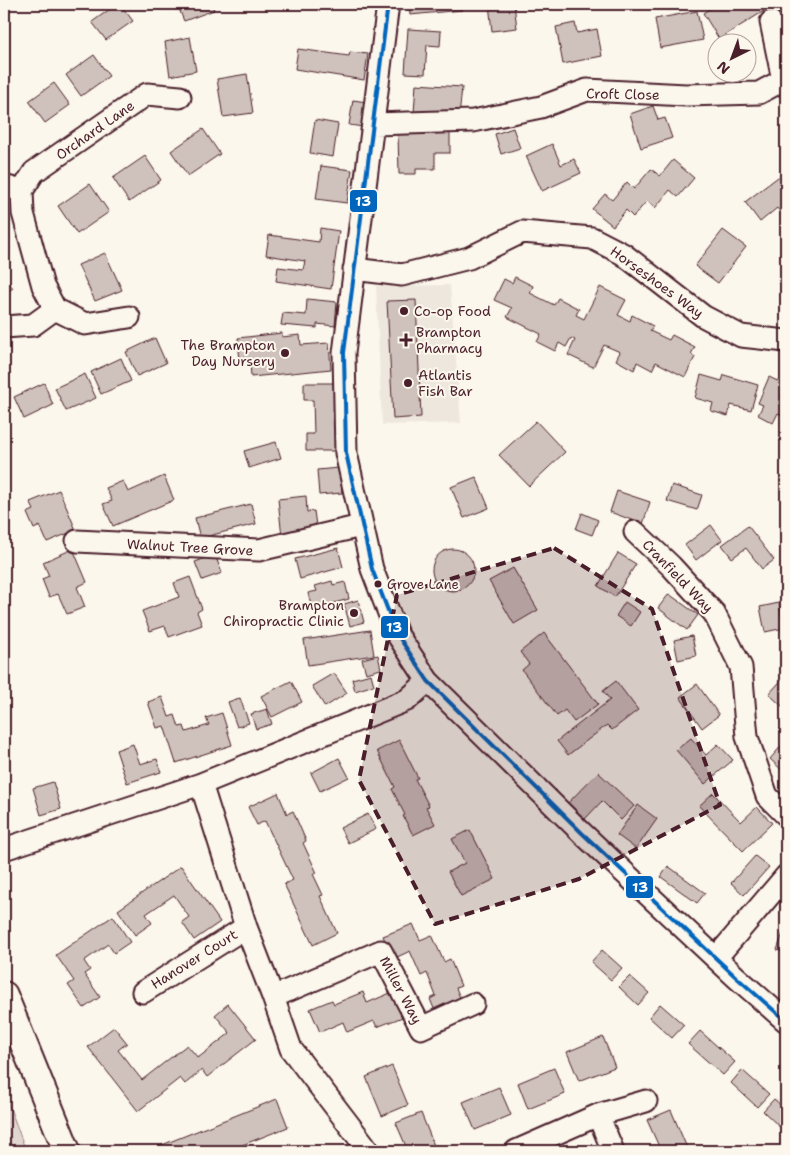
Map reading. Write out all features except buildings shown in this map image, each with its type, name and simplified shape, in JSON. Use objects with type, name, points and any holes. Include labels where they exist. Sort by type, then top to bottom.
[{"type":"main road","points":[[4,995],[67,1151]]},
{"type":"street","points":[[388,4],[344,354],[346,452],[372,569],[397,634],[428,681],[582,833],[786,1021]]},
{"type":"street","name":"Croft Close","points":[[374,124],[473,121],[541,107],[587,90],[686,95],[758,93],[783,80],[771,22]]},
{"type":"street","name":"Orchard Lane","points":[[55,309],[43,286],[23,213],[13,189],[34,172],[147,94],[180,97]]},
{"type":"street","name":"Horseshoes Way","points":[[354,269],[402,275],[469,258],[522,232],[592,238],[623,254],[703,316],[741,336],[786,341]]},
{"type":"street","points":[[4,327],[33,325],[55,309],[85,324],[130,317]]},
{"type":"street","name":"Walnut Tree Grove","points":[[77,541],[259,550],[361,526]]},
{"type":"street","name":"Cranfield Way","points":[[635,532],[671,566],[714,613],[741,667],[747,737],[767,796],[786,815]]},
{"type":"street","points":[[4,849],[201,784],[406,700],[428,681]]},
{"type":"street","points":[[201,784],[246,927],[274,996],[291,1049],[369,1151]]},
{"type":"street","points":[[716,958],[786,876]]},
{"type":"street","name":"Hanover Court","points":[[142,992],[246,927]]},
{"type":"street","name":"Miller Way","points":[[274,996],[381,951],[421,1028],[473,1004]]},
{"type":"street","points":[[516,1151],[598,1115],[646,1101]]},
{"type":"street","points":[[598,1115],[613,1151]]},
{"type":"highlighted area","points":[[554,548],[652,609],[720,805],[579,879],[435,924],[359,780],[397,595]]},
{"type":"shaded area","points":[[450,285],[461,423],[382,425],[376,286]]},
{"type":"shaded area","points":[[4,1092],[26,1151],[4,1151]]},
{"type":"transit line","name":"13","points":[[388,4],[344,353],[346,453],[372,569],[397,634],[428,681],[582,833],[736,977],[786,1021]]},
{"type":"place","name":"Co-op Food","points":[[404,311]]},
{"type":"place","name":"Brampton Pharmacy","points":[[406,340]]},
{"type":"place","name":"The Brampton Day Nursery","points":[[285,353]]},
{"type":"place","name":"Atlantis Fish Bar","points":[[408,383]]},
{"type":"place","name":"Grove Lane","points":[[378,584]]},
{"type":"place","name":"Brampton Chiropractic Clinic","points":[[354,613]]}]
